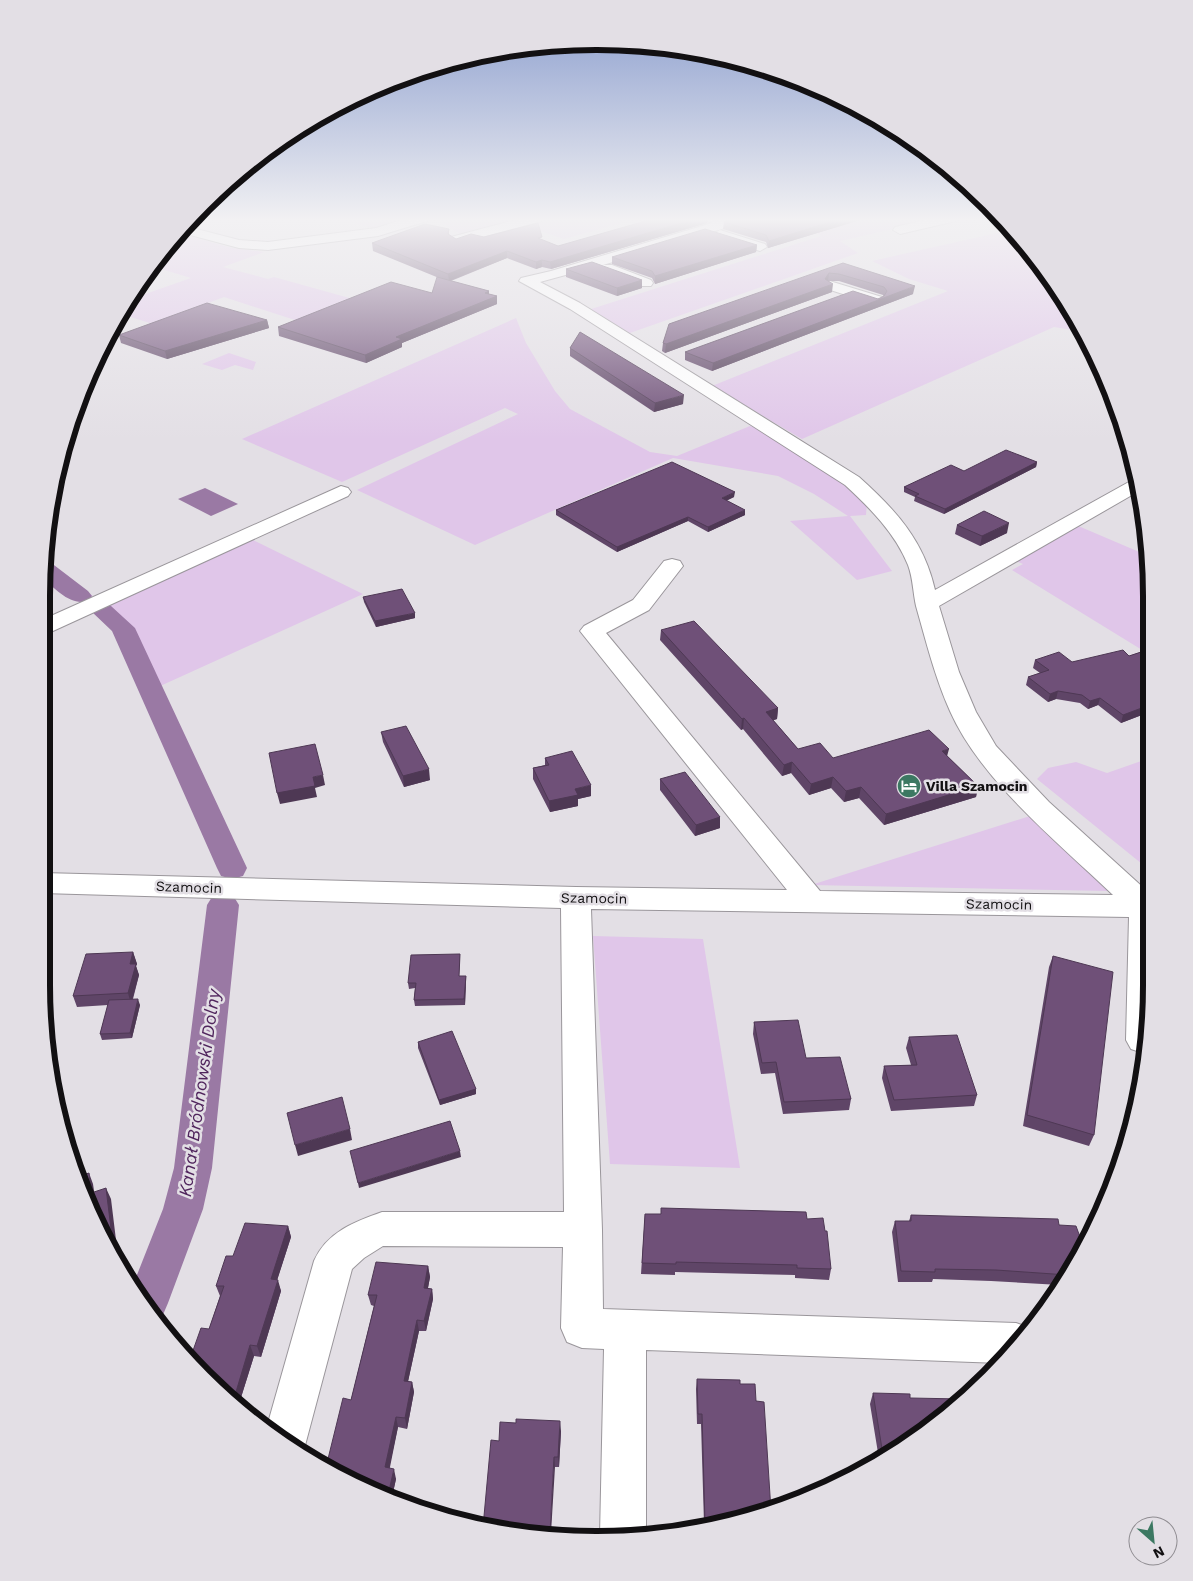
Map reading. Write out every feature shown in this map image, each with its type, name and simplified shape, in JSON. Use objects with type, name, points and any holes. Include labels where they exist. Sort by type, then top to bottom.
[{"type":"street","points":[[547,292],[669,358],[852,481],[873,500],[901,532],[919,566],[927,604],[950,680],[963,712],[986,752],[1039,808],[1143,903]]},
{"type":"street","points":[[824,302],[851,292],[877,300]]},
{"type":"street","points":[[927,604],[1131,488]]},
{"type":"street","points":[[50,625],[341,492]]},
{"type":"street","points":[[672,566],[641,605],[592,631],[812,901]]},
{"type":"street","name":"Szamocin","points":[[50,884],[576,898],[1143,906]]},
{"type":"street","points":[[576,898],[583,1230],[582,1328],[1009,1343]]},
{"type":"street","points":[[287,1435],[334,1261],[361,1237],[382,1228],[583,1230]]},
{"type":"street","points":[[623,1530],[624,1329]]},
{"type":"shaded area","points":[[152,292],[327,292],[353,299],[298,321],[224,297],[153,324],[127,316],[140,296]]},
{"type":"shaded area","points":[[645,292],[747,292],[627,334],[588,310]]},
{"type":"shaded area","points":[[946,292],[1050,292],[1074,330],[1054,327],[802,439],[712,386]]},
{"type":"shaded area","points":[[516,318],[526,343],[555,391],[570,409],[650,452],[677,456],[750,426],[762,429],[829,470],[867,501],[866,515],[850,516],[892,571],[857,580],[790,521],[848,516],[814,494],[778,476],[673,458],[475,545],[357,490],[518,414],[505,408],[342,482],[242,439]]},
{"type":"shaded area","points":[[229,353],[256,362],[253,370],[235,365],[222,370],[202,364]]},
{"type":"shaded area","points":[[205,488],[238,504],[211,516],[178,499]]},
{"type":"shaded area","points":[[1076,525],[1141,553],[1143,651],[1012,570],[1023,564],[1016,561]]},
{"type":"shaded area","points":[[251,539],[363,594],[158,687],[230,845],[241,881],[224,877],[117,630],[94,611]]},
{"type":"shaded area","points":[[51,566],[93,596],[82,603],[50,579]]},
{"type":"shaded area","points":[[1143,760],[1143,865],[1037,779],[1048,768],[1076,762],[1107,773]]},
{"type":"shaded area","points":[[1030,816],[1057,838],[1108,891],[811,885]]},
{"type":"shaded area","points":[[230,901],[200,1176],[193,1205],[156,1307],[143,1290],[170,1221],[179,1185],[213,903]]},
{"type":"shaded area","points":[[593,936],[703,939],[740,1168],[610,1164]]},
{"type":"building","points":[[366,292],[487,292],[485,293],[497,296],[396,337],[402,339],[365,355],[278,327]]},
{"type":"building","points":[[761,292],[811,292],[666,344],[663,343],[669,324]]},
{"type":"building","points":[[851,292],[878,299],[884,296],[887,292],[900,292],[713,363],[685,352]]},
{"type":"building","points":[[207,303],[267,320],[165,351],[119,335]]},
{"type":"building","points":[[580,332],[684,395],[655,403],[570,348]]},
{"type":"building","points":[[1006,450],[1037,462],[945,509],[915,496],[919,494],[904,487],[951,465],[964,471]]},
{"type":"building","points":[[672,462],[735,492],[722,498],[745,510],[708,527],[688,517],[617,547],[556,510]]},
{"type":"building","points":[[984,511],[1009,523],[982,536],[957,525]]},
{"type":"building","points":[[402,589],[415,613],[375,621],[363,597]]},
{"type":"building","points":[[694,621],[778,708],[766,712],[798,749],[820,743],[833,758],[929,730],[949,749],[942,751],[978,786],[886,814],[861,787],[846,791],[833,777],[811,784],[792,762],[784,765],[744,718],[742,719],[661,630]]},
{"type":"building","points":[[1123,650],[1129,656],[1143,651],[1143,708],[1123,715],[1100,698],[1090,701],[1082,695],[1058,691],[1050,694],[1028,677],[1049,670],[1035,660],[1059,652],[1072,662]]},
{"type":"building","points":[[406,726],[429,769],[403,776],[381,732]]},
{"type":"building","points":[[315,744],[323,775],[313,777],[315,786],[277,793],[269,753]]},
{"type":"building","points":[[572,751],[591,785],[575,789],[578,795],[549,801],[533,768],[549,765],[545,758]]},
{"type":"building","points":[[685,772],[720,817],[696,825],[660,779]]},
{"type":"building","points":[[133,952],[130,964],[136,964],[128,993],[73,996],[86,954]]},
{"type":"building","points":[[460,954],[459,976],[466,976],[464,999],[414,1000],[416,983],[408,983],[411,955]]},
{"type":"building","points":[[1053,956],[1113,972],[1094,1135],[1027,1115]]},
{"type":"building","points":[[138,999],[130,1033],[100,1034],[109,1000]]},
{"type":"building","points":[[798,1020],[806,1058],[840,1057],[851,1099],[784,1102],[776,1062],[762,1063],[754,1022]]},
{"type":"building","points":[[452,1031],[476,1089],[439,1100],[418,1042]]},
{"type":"building","points":[[957,1035],[977,1095],[894,1100],[884,1066],[917,1065],[909,1037]]},
{"type":"building","points":[[342,1097],[350,1129],[295,1145],[287,1113]]},
{"type":"building","points":[[450,1121],[460,1151],[358,1183],[350,1151]]},
{"type":"building","points":[[89,1173],[91,1191],[85,1174]]},
{"type":"building","points":[[106,1188],[111,1229],[108,1230],[92,1193]]},
{"type":"building","points":[[661,1208],[806,1212],[807,1219],[823,1218],[825,1231],[827,1231],[831,1269],[797,1268],[797,1265],[642,1263],[645,1214],[661,1214]]},
{"type":"building","points":[[911,1215],[1058,1219],[1059,1225],[1076,1226],[1080,1238],[1060,1274],[996,1270],[935,1269],[935,1272],[901,1271],[895,1221],[911,1221]]},
{"type":"building","points":[[245,1223],[288,1226],[271,1279],[278,1280],[257,1346],[250,1345],[235,1394],[192,1352],[201,1328],[209,1329],[224,1286],[216,1286],[226,1256],[233,1256]]},
{"type":"building","points":[[376,1262],[428,1266],[424,1288],[432,1289],[424,1321],[417,1320],[404,1381],[412,1382],[405,1418],[396,1417],[385,1467],[394,1469],[389,1490],[328,1460],[343,1398],[351,1400],[377,1295],[368,1295]]},
{"type":"building","points":[[697,1379],[740,1380],[740,1384],[755,1384],[756,1401],[764,1402],[770,1502],[705,1520],[702,1414],[698,1414]]},
{"type":"building","points":[[873,1393],[910,1394],[910,1398],[952,1399],[929,1418],[882,1450]]},
{"type":"building","points":[[516,1419],[560,1421],[558,1457],[554,1457],[550,1529],[484,1519],[491,1440],[499,1441],[500,1422],[516,1423]]},
{"type":"waterway","name":"Kanał Bródnowski Dolny","points":[[51,574],[80,596]]},
{"type":"waterway","name":"Kanał Bródnowski Dolny","points":[[103,611],[123,628],[232,868]]},
{"type":"waterway","name":"Kanał Bródnowski Dolny","points":[[149,1298],[183,1209],[193,1168],[223,905]]},
{"type":"place","name":"Villa Szamocin","points":[[909,786]]}]
